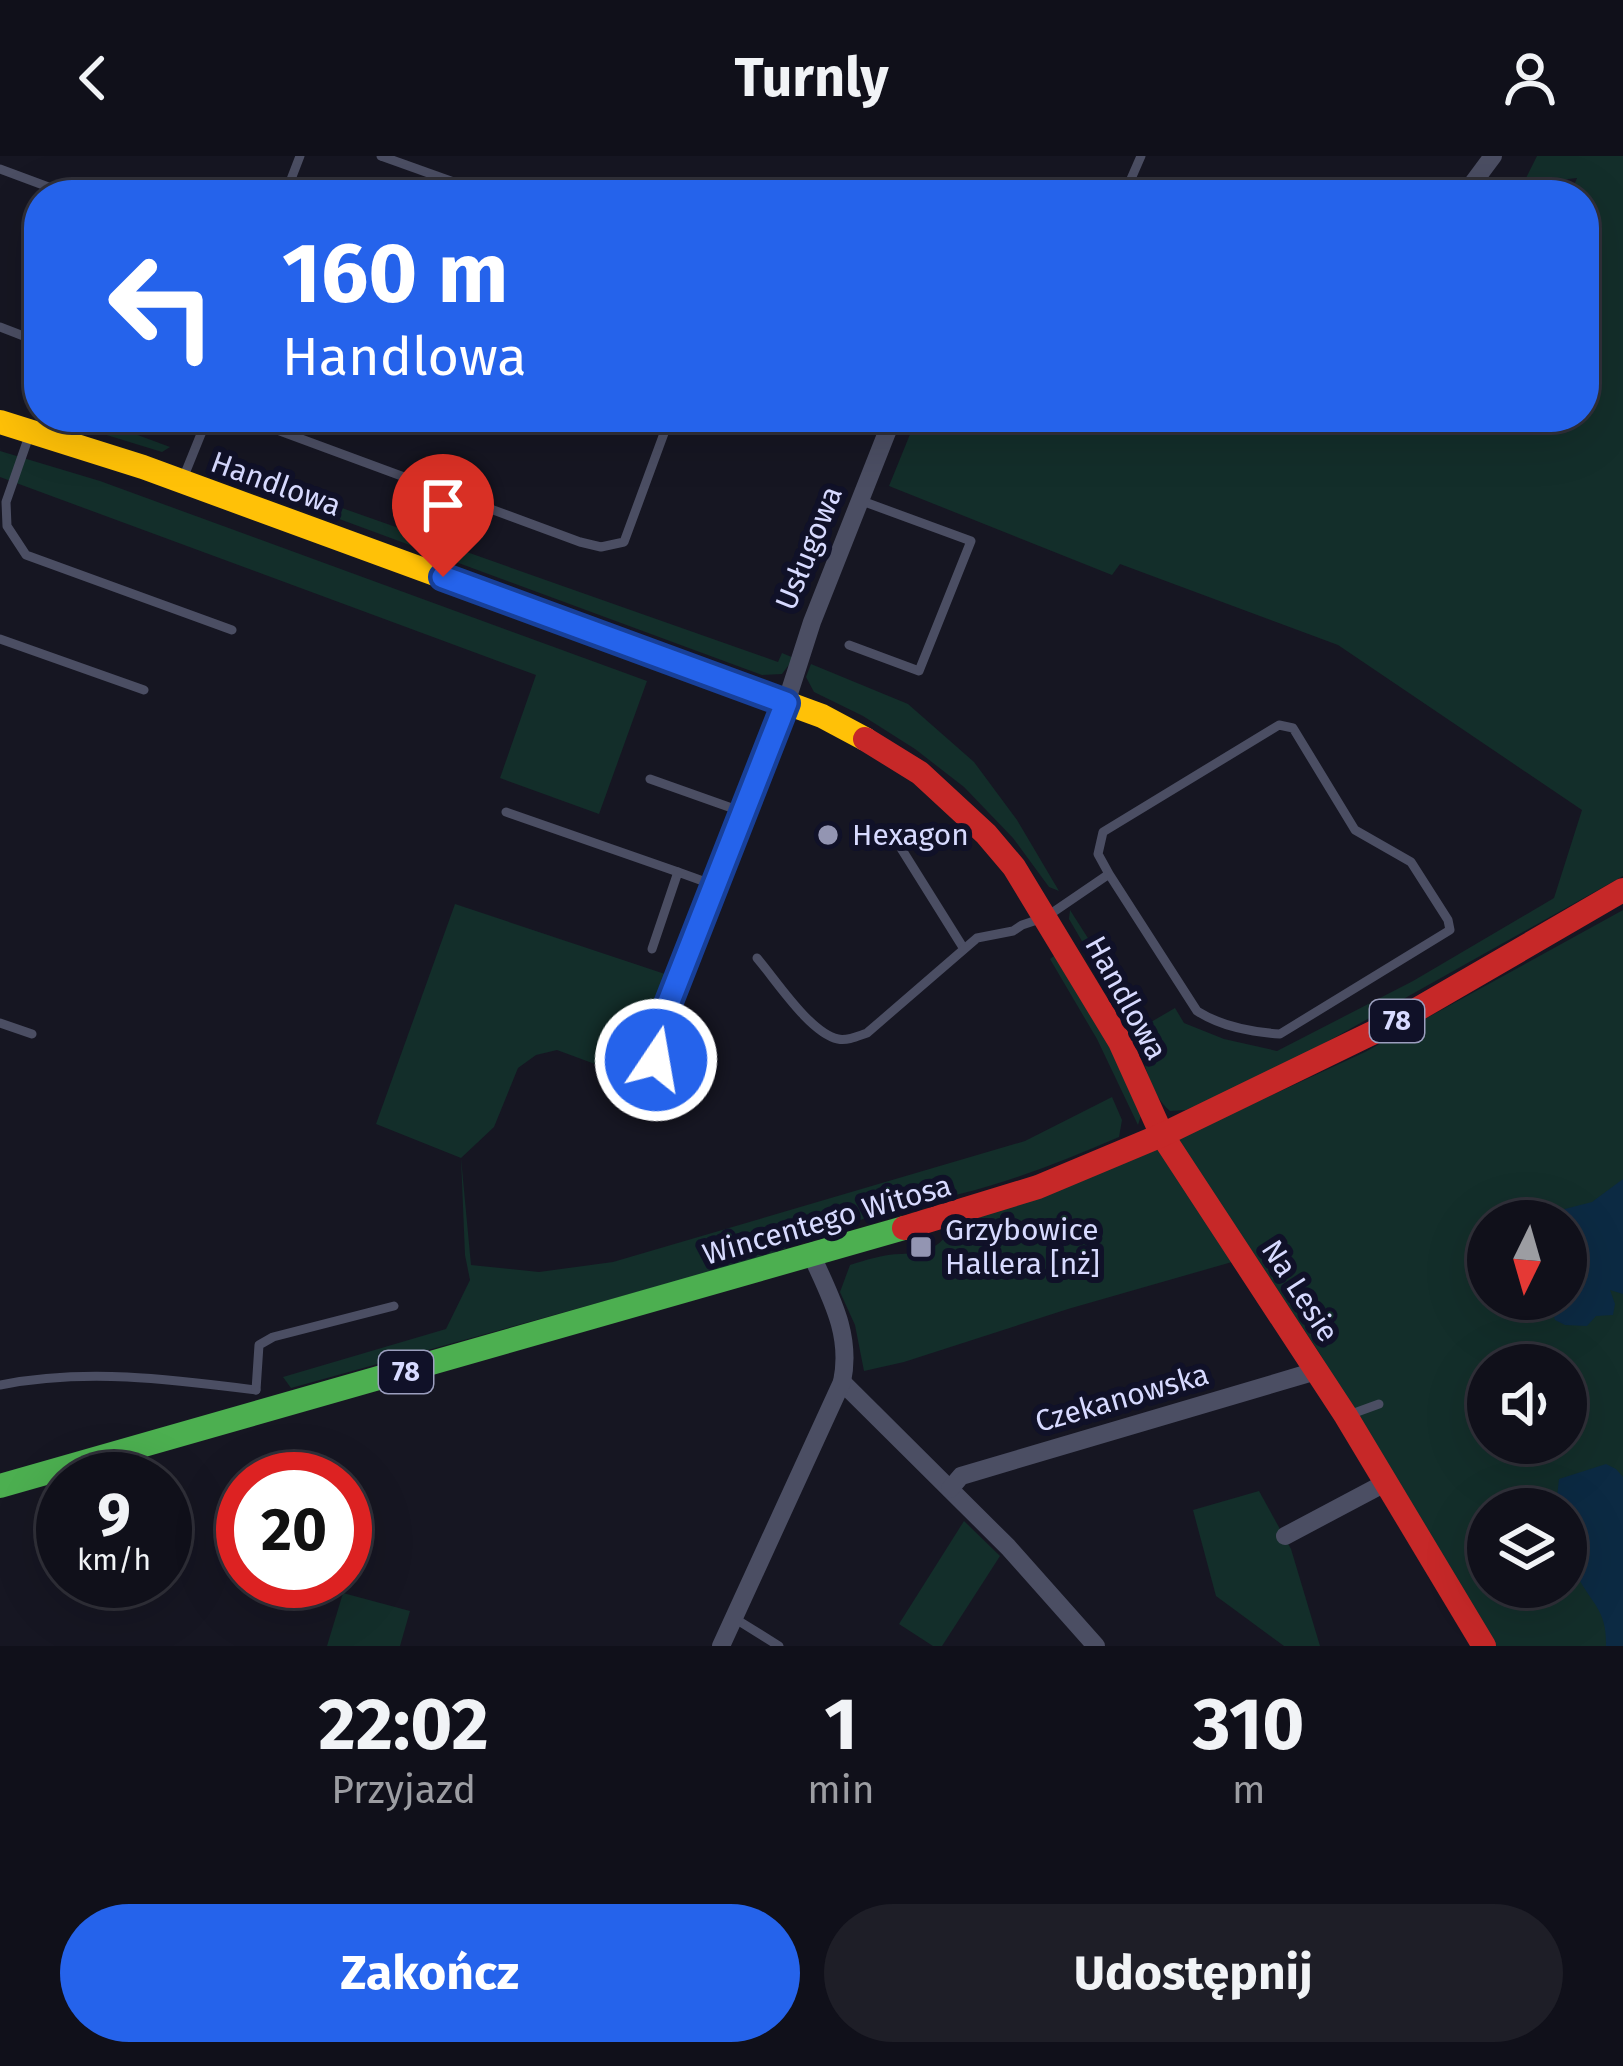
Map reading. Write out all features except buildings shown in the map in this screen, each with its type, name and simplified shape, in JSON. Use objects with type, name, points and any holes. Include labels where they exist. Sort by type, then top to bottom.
[{"type":"street","name":"Handlowa","points":[[34,432],[822,716],[878,745],[952,800],[1014,867],[1120,1042],[1162,1135]]},
{"type":"street","name":"Usługowa","points":[[786,703],[812,622],[887,432]]},
{"type":"street","name":"Wincentego Witosa","points":[[0,1486],[259,1401],[812,1256],[1038,1187],[1162,1135],[1399,1020],[1623,890]]},
{"type":"street","name":"Na Lesie","points":[[1162,1135],[1346,1416],[1484,1646]]},
{"type":"street","points":[[721,1646],[842,1382],[846,1358],[842,1324],[812,1256]]},
{"type":"street","name":"Czekanowska","points":[[950,1489],[961,1477],[1316,1371]]},
{"type":"street","points":[[842,1382],[1020,1560],[1096,1646]]},
{"type":"street","points":[[1285,1536],[1385,1483]]},
{"type":"lane","points":[[381,156],[448,180]]},
{"type":"lane","points":[[31,432],[6,502],[7,526],[26,555],[232,630]]},
{"type":"lane","points":[[182,482],[201,432]]},
{"type":"lane","points":[[283,432],[601,547],[624,542],[664,432]]},
{"type":"lane","points":[[849,645],[919,671],[971,541],[860,500]]},
{"type":"lane","points":[[0,639],[144,690]]},
{"type":"lane","points":[[665,1070],[652,1045],[786,703]]},
{"type":"lane","points":[[1279,724],[1294,728],[1354,830],[1411,862],[1450,930],[1280,1034],[1254,1033],[1211,1021],[1197,1012],[1109,874],[1098,854],[1103,832],[1279,724]]},
{"type":"lane","points":[[650,779],[743,812]]},
{"type":"lane","points":[[506,812],[713,885]]},
{"type":"lane","points":[[899,845],[964,949]]},
{"type":"lane","points":[[652,949],[678,872]]},
{"type":"lane","points":[[757,958],[815,1027],[838,1039],[851,1039],[866,1033],[976,938],[1013,931],[1046,917],[1109,874]]},
{"type":"lane","points":[[0,1023],[32,1034]]},
{"type":"lane","points":[[0,1385],[34,1378],[151,1377],[259,1401],[259,1345],[273,1337],[394,1306]]},
{"type":"lane","points":[[1346,1416],[1379,1404]]},
{"type":"lane","points":[[734,1618],[779,1646]]},
{"type":"green space","points":[[1537,156],[1623,156],[1623,876],[1282,1067],[1186,1110],[1170,1111],[1153,1088],[1122,1012],[1069,919],[1070,910],[1137,1015],[1151,1022],[1175,1008],[1184,1023],[1224,1039],[1277,1051],[1413,981],[1554,898],[1582,810],[1338,645],[1120,564],[1112,575],[889,486],[911,432],[1599,432],[1599,180],[1525,180]]},
{"type":"green space","points":[[97,432],[130,432],[170,447],[162,452]]},
{"type":"green space","points":[[0,451],[100,481],[647,681],[599,814],[500,778],[536,675],[0,477]]},
{"type":"green space","points":[[223,466],[778,662],[782,653],[794,658],[782,674],[762,675],[220,475]]},
{"type":"green space","points":[[811,664],[908,704],[974,762],[1017,820],[1059,891],[1049,887],[1013,838],[964,787],[863,716],[814,692],[806,677]]},
{"type":"green space","points":[[455,904],[668,975],[630,1077],[557,1050],[536,1055],[518,1068],[494,1127],[461,1158],[376,1124]]},
{"type":"green space","points":[[1623,910],[1623,1646],[1490,1646],[1468,1608],[1587,1608],[1587,1488],[1467,1488],[1467,1606],[1320,1354],[1177,1139],[1365,1052]]},
{"type":"green space","points":[[1058,953],[1107,1034],[1142,1112],[1138,1125],[1097,1039],[1050,959]]},
{"type":"green space","points":[[1112,1097],[1122,1120],[1119,1137],[1012,1179],[900,1205],[760,1258],[291,1388],[283,1377],[446,1329],[470,1280],[461,1158],[471,1265],[539,1272],[613,1262],[1025,1141]]},
{"type":"green space","points":[[1160,1148],[1232,1262],[864,1371],[855,1325],[840,1292],[850,1265],[930,1248],[951,1228]]},
{"type":"green space","points":[[1259,1491],[1291,1549],[1320,1646],[1284,1646],[1216,1596],[1193,1510]]},
{"type":"green space","points":[[964,1521],[1000,1556],[942,1646],[933,1646],[899,1624]]},
{"type":"green space","points":[[372,1601],[410,1611],[400,1646],[327,1646],[338,1608],[372,1608]]},
{"type":"water","points":[[1623,1179],[1623,1294],[1610,1290],[1613,1315],[1596,1316],[1587,1326],[1565,1325],[1555,1320],[1587,1320],[1587,1203]]},
{"type":"water","points":[[1606,1464],[1623,1477],[1623,1646],[1606,1646],[1601,1616],[1587,1592],[1587,1488],[1558,1488],[1559,1479]]},
{"type":"traffic: fast","points":[[0,1486],[904,1228]]},
{"type":"traffic: slow","points":[[0,422],[24,430]]},
{"type":"traffic: slow","points":[[32,432],[143,467],[822,716],[865,739]]},
{"type":"traffic: jam","points":[[865,739],[920,773],[1014,867],[1120,1042],[1162,1135],[1346,1416],[1484,1646]]},
{"type":"traffic: jam","points":[[904,1228],[1038,1187],[1162,1135],[1399,1020],[1623,890]]},
{"type":"place","name":"Hexagon","points":[[828,835]]},
{"type":"place","name":"Grzybowice Hallera [nż]","points":[[921,1247]]},
{"type":"route","points":[[443,577],[786,703],[652,1045],[656,1060]]}]
